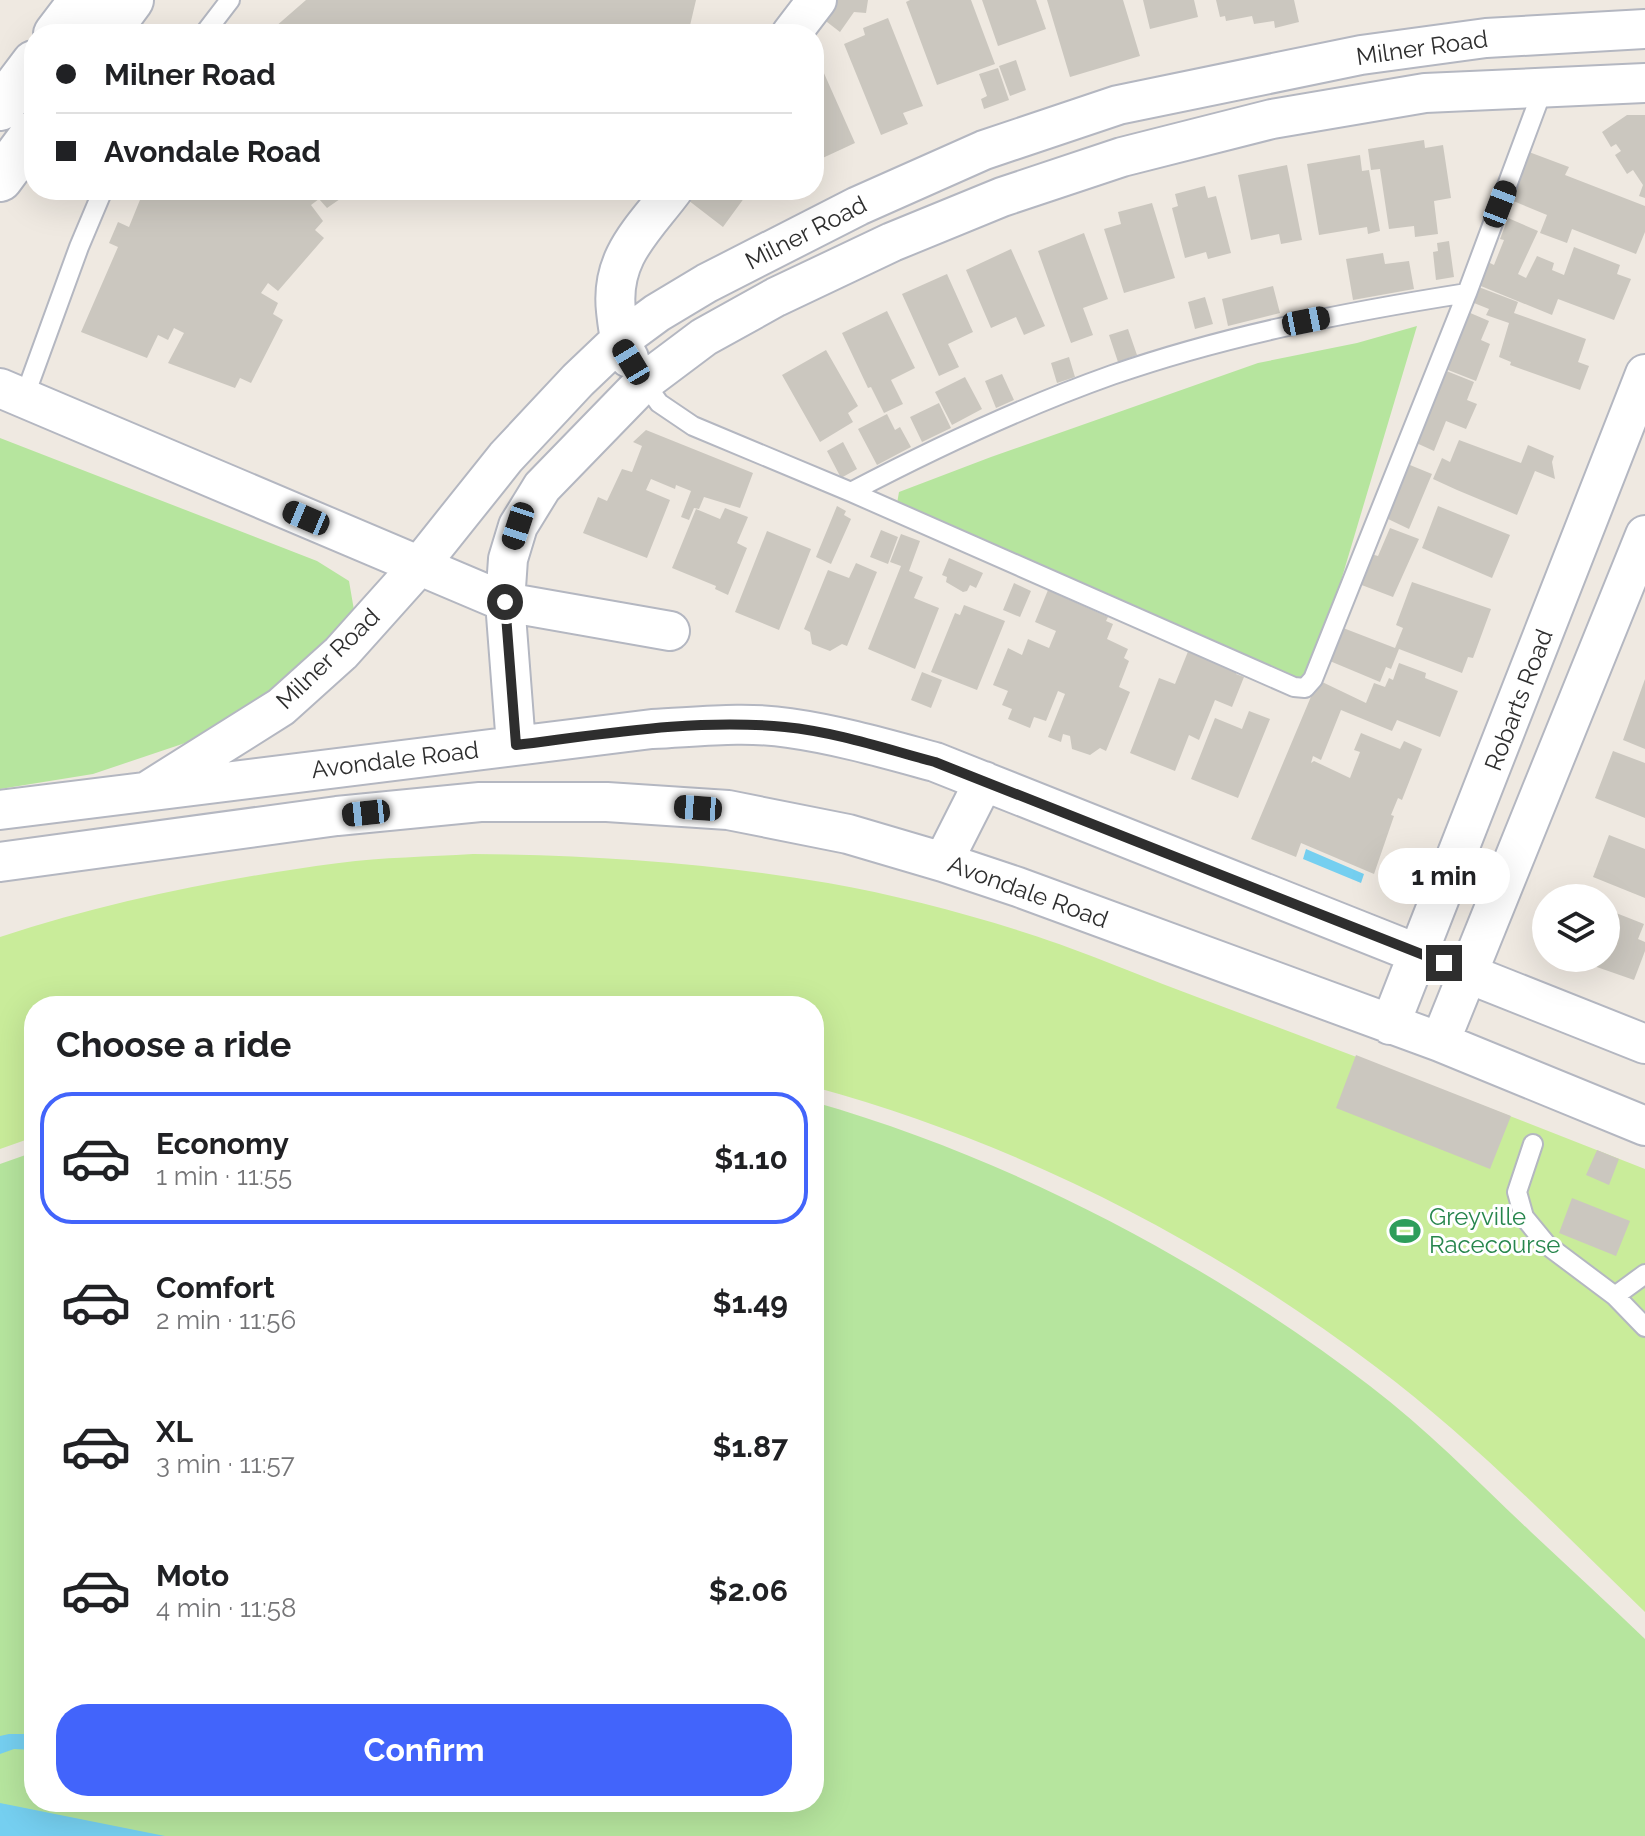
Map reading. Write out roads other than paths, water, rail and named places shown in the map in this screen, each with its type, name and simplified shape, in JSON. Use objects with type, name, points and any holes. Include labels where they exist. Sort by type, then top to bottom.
[{"type":"main road","points":[[64,24],[82,0]]},
{"type":"main road","points":[[113,24],[131,0]]},
{"type":"main road","points":[[0,108],[24,76]]},
{"type":"main road","points":[[0,179],[24,147]]},
{"type":"street","points":[[799,24],[817,0]]},
{"type":"street","name":"Milner Road","points":[[149,790],[281,707],[341,653],[419,566],[506,457],[619,341],[657,313],[707,283],[858,206],[984,150],[1122,104],[1361,55],[1486,38],[1645,29]]},
{"type":"street","points":[[1486,38],[1491,90]]},
{"type":"street","name":"Milner Road","points":[[516,745],[505,602],[508,559],[518,526],[542,487],[644,382],[704,337],[776,297],[892,242],[1002,197],[1135,154],[1272,119],[1425,93],[1645,83]]},
{"type":"street","points":[[1122,104],[1135,154]]},
{"type":"street","points":[[984,150],[1002,197]]},
{"type":"street","points":[[644,382],[619,341],[614,294],[617,272],[628,249],[665,200]]},
{"type":"street","name":"Robarts Road","points":[[1390,1025],[1630,460],[1645,374]]},
{"type":"street","points":[[12,393],[505,602],[670,631]]},
{"type":"street","points":[[1440,1042],[1645,535]]},
{"type":"street","name":"Avondale Road","points":[[0,810],[652,729],[786,727],[921,758],[984,781],[1645,1044]]},
{"type":"street","points":[[943,862],[984,781]]},
{"type":"street","name":"Avondale Road","points":[[0,862],[369,813],[480,802],[607,802],[728,810],[848,834],[1018,887],[1440,1042],[1645,1126]]},
{"type":"lane","points":[[212,24],[230,0]]},
{"type":"lane","points":[[644,382],[659,403],[693,426],[1294,687],[1305,688],[1313,679],[1467,293],[1544,86]]},
{"type":"lane","points":[[12,393],[99,200]]},
{"type":"lane","points":[[851,492],[1014,414],[1112,375],[1306,321],[1467,293]]},
{"type":"lane","points":[[1533,1144],[1517,1192],[1524,1217],[1547,1245],[1615,1296],[1645,1327]]},
{"type":"lane","points":[[1615,1296],[1645,1274]]},
{"type":"water","points":[[1306,849],[1364,874],[1361,883],[1303,859]]},
{"type":"water","points":[[24,1734],[24,1750],[0,1754],[0,1736]]},
{"type":"water","points":[[0,1803],[24,1808],[24,1812],[45,1812],[165,1836],[0,1836]]},
{"type":"place","name":"Greyville Racecourse","points":[[1405,1231]]}]
